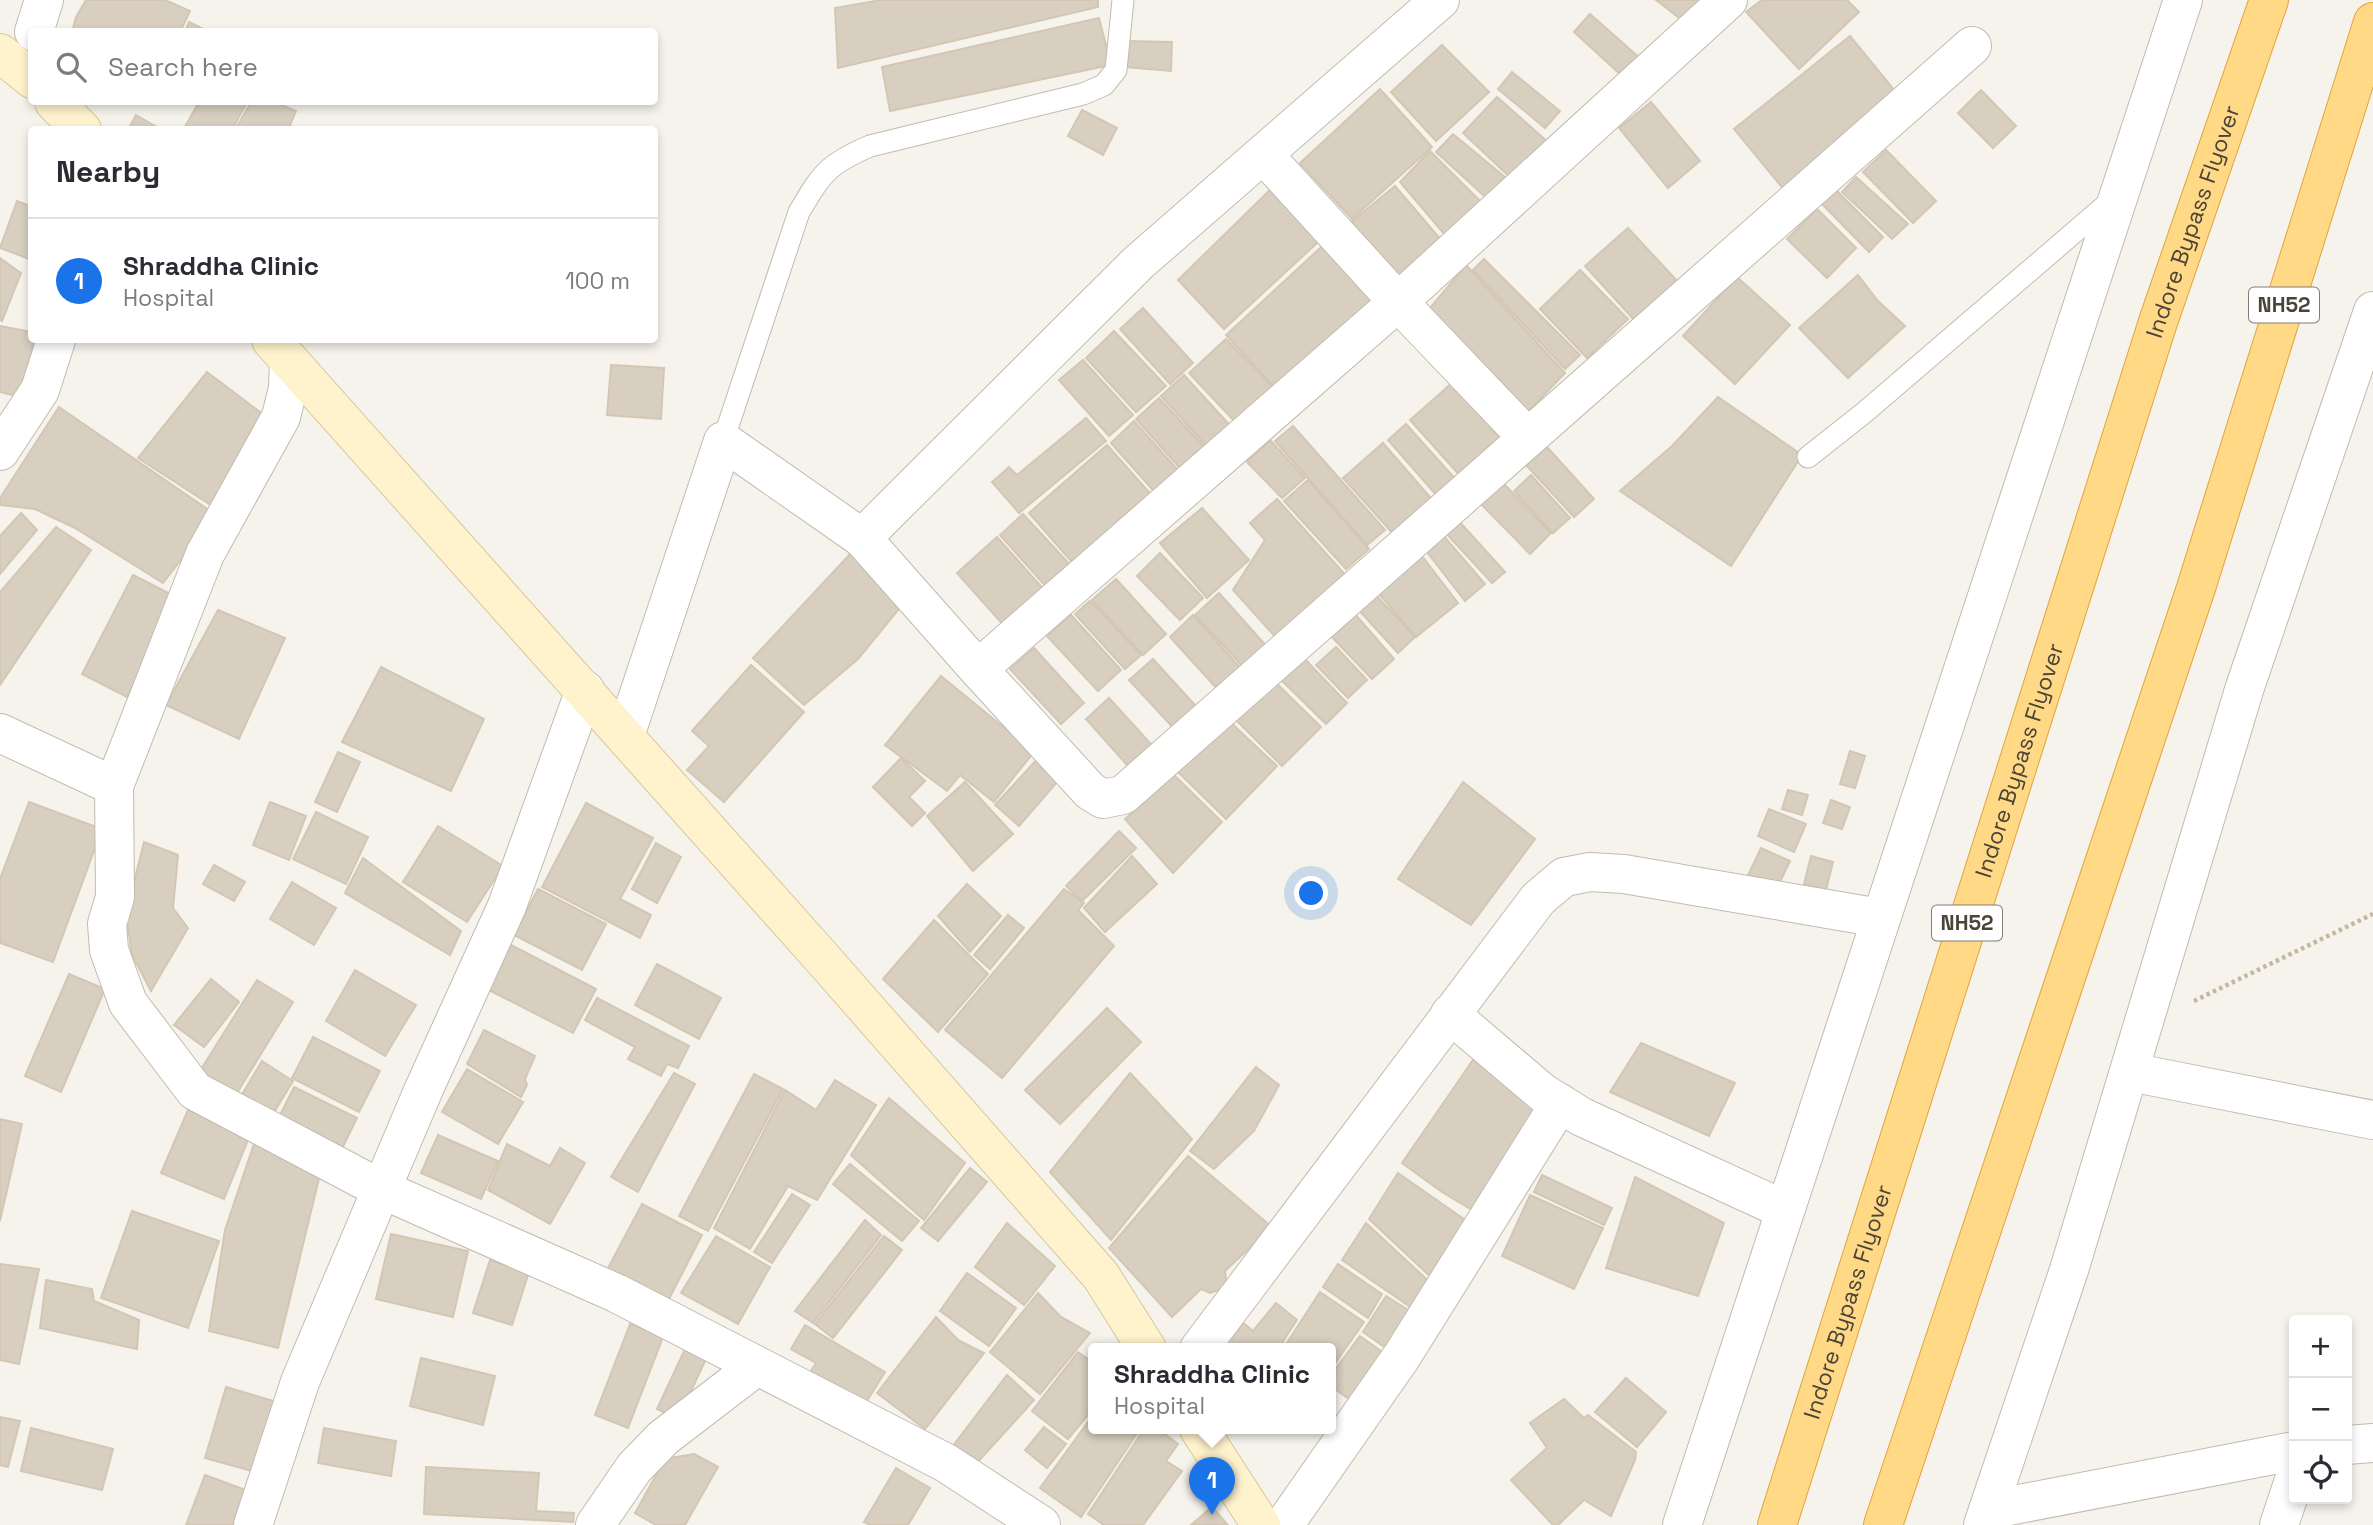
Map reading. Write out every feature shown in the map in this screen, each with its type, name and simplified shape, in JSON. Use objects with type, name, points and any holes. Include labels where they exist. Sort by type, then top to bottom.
[{"type":"highway","name":"Indore Bypass Flyover","points":[[1777,1525],[2158,322],[2269,0]]},
{"type":"highway","name":"NH52","points":[[1883,1525],[2196,588],[2373,22]]},
{"type":"main road","points":[[57,105],[78,126]]},
{"type":"main road","points":[[280,350],[1101,1276],[1143,1343]]},
{"type":"main road","points":[[1202,1434],[1261,1525]]},
{"type":"street","points":[[35,28],[44,0]]},
{"type":"street","points":[[862,538],[1138,263],[1440,0]]},
{"type":"street","points":[[978,669],[1398,302],[1728,0]]},
{"type":"street","points":[[1682,1525],[2183,0]]},
{"type":"street","points":[[625,736],[723,441],[862,538],[1090,791],[1103,799],[1123,794],[1972,46]]},
{"type":"street","points":[[1264,155],[1398,302],[1527,437]]},
{"type":"street","points":[[1985,1518],[2069,1269],[2244,690],[2371,322]]},
{"type":"street","points":[[0,451],[40,390],[55,343]]},
{"type":"street","points":[[280,350],[288,388],[282,417],[205,554],[114,786],[115,897],[107,924],[109,950],[128,1003],[195,1091],[381,1189],[616,1293],[946,1463],[1041,1525]]},
{"type":"street","points":[[253,1525],[300,1382],[381,1189],[508,906],[585,691]]},
{"type":"street","points":[[0,733],[114,786]]},
{"type":"street","points":[[1203,1343],[1538,899],[1564,877],[1590,872],[1624,874],[1881,918]]},
{"type":"street","points":[[1450,1014],[1543,1093],[1582,1117],[1785,1210]]},
{"type":"street","points":[[2130,1072],[2373,1120]]},
{"type":"street","points":[[1284,1525],[1402,1356],[1560,1103]]},
{"type":"street","points":[[595,1525],[634,1468],[663,1438],[757,1366]]},
{"type":"street","points":[[2352,1445],[2373,1443]]},
{"type":"street","points":[[1985,1518],[2289,1452]]},
{"type":"street","points":[[2279,1525],[2289,1495]]},
{"type":"lane","points":[[723,441],[799,212],[819,178],[843,158],[870,146],[1083,94],[1104,85],[1116,70],[1123,0]]},
{"type":"lane","points":[[1808,457],[1865,412],[2118,196]]},
{"type":"path","points":[[2143,1026],[2373,914]]},
{"type":"building","points":[[86,0],[165,0],[190,11],[182,28],[73,28]]},
{"type":"building","points":[[881,0],[1098,0],[1098,7],[838,68],[835,8]]},
{"type":"building","points":[[1656,0],[1697,0],[1702,5],[1687,24]]},
{"type":"building","points":[[1762,0],[1847,0],[1859,12],[1799,69],[1746,12]]},
{"type":"building","points":[[1590,14],[1650,67],[1633,86],[1574,32]]},
{"type":"building","points":[[1099,18],[1111,65],[890,111],[882,67]]},
{"type":"building","points":[[189,22],[201,28],[187,28]]},
{"type":"building","points":[[1850,36],[1900,97],[1785,191],[1734,129]]},
{"type":"building","points":[[1126,41],[1172,42],[1171,71],[1125,67]]},
{"type":"building","points":[[1442,45],[1489,92],[1436,141],[1391,92]]},
{"type":"building","points":[[1512,72],[1560,111],[1545,128],[1498,89]]},
{"type":"building","points":[[1380,89],[1432,147],[1352,219],[1300,163]]},
{"type":"building","points":[[1981,90],[2016,126],[1993,148],[1958,113]]},
{"type":"building","points":[[1497,97],[1549,143],[1515,182],[1463,133]]},
{"type":"building","points":[[1651,102],[1700,161],[1668,188],[1619,128]]},
{"type":"building","points":[[197,105],[245,105],[234,126],[185,126]]},
{"type":"building","points":[[249,105],[282,105],[296,111],[290,126],[237,126]]},
{"type":"building","points":[[1082,110],[1117,128],[1103,155],[1068,136]]},
{"type":"building","points":[[136,115],[155,126],[130,126]]},
{"type":"building","points":[[1453,134],[1511,182],[1492,203],[1436,152]]},
{"type":"building","points":[[1886,150],[1936,201],[1913,223],[1863,172]]},
{"type":"building","points":[[1430,151],[1486,207],[1451,242],[1400,182]]},
{"type":"building","points":[[1856,177],[1908,224],[1892,239],[1842,192]]},
{"type":"building","points":[[1279,181],[1329,232],[1224,329],[1178,280]]},
{"type":"building","points":[[1395,186],[1447,247],[1403,284],[1350,223]]},
{"type":"building","points":[[1835,189],[1883,237],[1869,252],[1821,203]]},
{"type":"building","points":[[17,201],[28,205],[28,258],[0,248]]},
{"type":"building","points":[[1817,209],[1856,248],[1827,278],[1787,239]]},
{"type":"building","points":[[1628,228],[1679,283],[1636,322],[1585,266]]},
{"type":"building","points":[[1331,238],[1382,298],[1276,389],[1226,335]]},
{"type":"building","points":[[0,258],[21,273],[2,321],[0,320]]},
{"type":"building","points":[[1484,259],[1580,355],[1565,369],[1473,270]]},
{"type":"building","points":[[1466,265],[1565,373],[1523,417],[1425,314]]},
{"type":"building","points":[[1580,270],[1628,319],[1587,358],[1540,309]]},
{"type":"building","points":[[1858,275],[1878,301],[1905,326],[1848,378],[1799,328]]},
{"type":"building","points":[[1737,277],[1790,325],[1735,384],[1683,336]]},
{"type":"building","points":[[1143,308],[1193,363],[1170,384],[1120,329]]},
{"type":"building","points":[[0,326],[28,331],[28,343],[33,343],[20,397],[0,392]]},
{"type":"building","points":[[1114,331],[1166,386],[1136,412],[1086,358]]},
{"type":"building","points":[[1226,339],[1277,391],[1239,426],[1189,373]]},
{"type":"building","points":[[1083,360],[1133,415],[1109,436],[1059,380]]},
{"type":"building","points":[[611,365],[664,368],[661,419],[607,415]]},
{"type":"building","points":[[207,372],[272,421],[220,511],[138,458]]},
{"type":"building","points":[[1184,375],[1235,431],[1211,451],[1161,396]]},
{"type":"building","points":[[1452,383],[1504,442],[1463,479],[1410,420]]},
{"type":"building","points":[[1718,397],[1802,455],[1731,566],[1620,491],[1672,446]]},
{"type":"building","points":[[1159,398],[1210,453],[1186,475],[1136,419]]},
{"type":"building","points":[[59,407],[216,515],[163,583],[75,528],[35,509],[0,505],[0,498]]},
{"type":"building","points":[[1086,418],[1106,441],[1019,513],[992,482],[1009,467],[1017,475]]},
{"type":"building","points":[[1134,421],[1184,477],[1160,498],[1111,443]]},
{"type":"building","points":[[1406,424],[1458,482],[1439,498],[1388,440]]},
{"type":"building","points":[[1293,426],[1385,530],[1367,545],[1275,441]]},
{"type":"building","points":[[1270,440],[1305,478],[1282,498],[1247,462]]},
{"type":"building","points":[[1383,443],[1435,503],[1396,537],[1343,478]]},
{"type":"building","points":[[1107,445],[1155,499],[1078,569],[1029,513]]},
{"type":"building","points":[[1547,447],[1594,499],[1574,517],[1526,465]]},
{"type":"building","points":[[1531,475],[1570,518],[1553,533],[1514,491]]},
{"type":"building","points":[[1308,480],[1369,549],[1346,569],[1284,501]]},
{"type":"building","points":[[1500,480],[1551,533],[1530,554],[1478,501]]},
{"type":"building","points":[[1277,499],[1349,579],[1279,641],[1233,590],[1265,540],[1250,523]]},
{"type":"building","points":[[1202,508],[1249,560],[1207,598],[1160,543]]},
{"type":"building","points":[[21,513],[37,530],[0,574],[0,536]]},
{"type":"building","points":[[1023,514],[1074,569],[1050,591],[1000,535]]},
{"type":"building","points":[[1457,519],[1505,572],[1492,583],[1444,531]]},
{"type":"building","points":[[56,527],[91,550],[0,685],[0,592]]},
{"type":"building","points":[[1441,533],[1485,584],[1465,601],[1423,547]]},
{"type":"building","points":[[997,537],[1046,592],[1007,629],[957,573]]},
{"type":"building","points":[[852,552],[903,604],[858,659],[804,705],[753,658]]},
{"type":"building","points":[[1419,552],[1458,603],[1416,637],[1375,589]]},
{"type":"building","points":[[1160,553],[1203,598],[1180,620],[1137,576]]},
{"type":"building","points":[[133,575],[178,598],[127,697],[82,674]]},
{"type":"building","points":[[1116,579],[1166,634],[1143,655],[1092,600]]},
{"type":"building","points":[[1372,591],[1415,637],[1398,653],[1355,606]]},
{"type":"building","points":[[1219,593],[1269,649],[1246,670],[1195,615]]},
{"type":"building","points":[[1090,601],[1141,655],[1125,669],[1075,614]]},
{"type":"building","points":[[218,610],[285,638],[239,739],[166,705]]},
{"type":"building","points":[[1354,613],[1394,659],[1372,679],[1330,635]]},
{"type":"building","points":[[1071,615],[1121,670],[1098,691],[1047,636]]},
{"type":"building","points":[[1193,615],[1243,671],[1220,692],[1170,637]]},
{"type":"building","points":[[1336,647],[1367,680],[1348,698],[1316,665]]},
{"type":"building","points":[[1034,648],[1084,703],[1061,724],[1010,669]]},
{"type":"building","points":[[1298,652],[1347,703],[1326,724],[1276,675]]},
{"type":"building","points":[[1153,659],[1203,714],[1180,735],[1129,680]]},
{"type":"building","points":[[751,665],[804,712],[724,802],[687,770],[709,746],[692,731]]},
{"type":"building","points":[[381,667],[484,719],[451,791],[342,742]]},
{"type":"building","points":[[941,676],[1034,752],[994,802],[960,775],[947,791],[885,745]]},
{"type":"building","points":[[1271,678],[1321,727],[1282,766],[1232,716]]},
{"type":"building","points":[[1109,698],[1159,753],[1136,775],[1086,719]]},
{"type":"building","points":[[1227,719],[1277,766],[1226,819],[1177,771]]},
{"type":"building","points":[[1850,751],[1865,756],[1855,788],[1840,784]]},
{"type":"building","points":[[338,752],[360,762],[337,812],[315,802]]},
{"type":"building","points":[[1040,756],[1063,775],[1019,826],[995,805]]},
{"type":"building","points":[[901,758],[925,781],[909,797],[925,813],[912,826],[873,787]]},
{"type":"building","points":[[1174,775],[1222,822],[1173,873],[1125,819]]},
{"type":"building","points":[[965,782],[1013,834],[973,871],[927,816]]},
{"type":"building","points":[[1463,782],[1535,839],[1471,925],[1398,879]]},
{"type":"building","points":[[1788,790],[1808,795],[1802,815],[1782,809]]},
{"type":"building","points":[[1831,800],[1850,807],[1842,829],[1823,823]]},
{"type":"building","points":[[29,802],[102,829],[53,962],[0,943],[0,879]]},
{"type":"building","points":[[270,802],[306,816],[289,860],[253,845]]},
{"type":"building","points":[[586,803],[653,838],[620,899],[651,915],[640,938],[542,887]]},
{"type":"building","points":[[1769,809],[1806,824],[1794,852],[1758,836]]},
{"type":"building","points":[[316,812],[368,837],[346,884],[293,859]]},
{"type":"building","points":[[438,826],[503,866],[467,922],[403,882]]},
{"type":"building","points":[[1119,831],[1136,848],[1082,901],[1066,886]]},
{"type":"building","points":[[144,842],[178,855],[173,908],[188,928],[151,991],[132,955],[126,914]]},
{"type":"building","points":[[656,843],[681,857],[657,903],[632,889]]},
{"type":"building","points":[[1761,848],[1790,861],[1777,888],[1748,875]]},
{"type":"building","points":[[1132,856],[1157,884],[1105,932],[1084,908]]},
{"type":"building","points":[[1811,856],[1833,862],[1826,890],[1804,884]]},
{"type":"building","points":[[363,858],[461,931],[450,955],[345,893]]},
{"type":"building","points":[[214,865],[245,882],[234,901],[203,884]]},
{"type":"building","points":[[292,882],[336,908],[314,945],[270,919]]},
{"type":"building","points":[[967,884],[1001,916],[970,952],[938,916]]},
{"type":"building","points":[[538,889],[606,924],[582,970],[514,935]]},
{"type":"building","points":[[1064,889],[1084,903],[1078,910],[1114,946],[1002,1078],[945,1030]]},
{"type":"building","points":[[1008,915],[1024,928],[990,969],[974,955]]},
{"type":"building","points":[[934,920],[988,974],[938,1032],[883,979]]},
{"type":"building","points":[[511,945],[596,989],[573,1033],[487,989]]},
{"type":"building","points":[[657,964],[721,998],[699,1039],[635,1005]]},
{"type":"building","points":[[355,970],[416,1005],[385,1056],[326,1021]]},
{"type":"building","points":[[69,974],[105,989],[61,1092],[25,1076]]},
{"type":"building","points":[[211,979],[239,1002],[204,1047],[174,1025]]},
{"type":"building","points":[[257,980],[293,1002],[232,1101],[195,1079]]},
{"type":"building","points":[[597,998],[689,1046],[678,1068],[667,1064],[661,1076],[628,1059],[635,1047],[585,1020]]},
{"type":"building","points":[[1107,1008],[1141,1042],[1060,1124],[1025,1090]]},
{"type":"building","points":[[484,1030],[535,1056],[521,1097],[467,1064]]},
{"type":"building","points":[[313,1037],[380,1071],[359,1112],[292,1078]]},
{"type":"building","points":[[1641,1043],[1735,1083],[1709,1136],[1610,1092]]},
{"type":"building","points":[[1482,1047],[1545,1119],[1482,1216],[1402,1163]]},
{"type":"building","points":[[262,1061],[293,1081],[268,1122],[237,1103]]},
{"type":"building","points":[[1256,1067],[1279,1085],[1254,1131],[1214,1169],[1190,1151]]},
{"type":"building","points":[[467,1069],[523,1102],[498,1144],[442,1112]]},
{"type":"building","points":[[674,1073],[695,1084],[638,1192],[611,1177]]},
{"type":"building","points":[[1130,1073],[1192,1139],[1111,1240],[1050,1172]]},
{"type":"building","points":[[754,1074],[783,1089],[708,1231],[679,1216]]},
{"type":"building","points":[[835,1080],[876,1105],[817,1200],[788,1186],[750,1249],[714,1228],[785,1090],[816,1110]]},
{"type":"building","points":[[294,1087],[357,1118],[341,1151],[278,1119]]},
{"type":"building","points":[[889,1098],[965,1163],[924,1220],[851,1155]]},
{"type":"building","points":[[188,1110],[250,1135],[224,1199],[161,1173]]},
{"type":"building","points":[[0,1119],[22,1124],[0,1221]]},
{"type":"building","points":[[257,1135],[322,1166],[278,1348],[209,1331],[225,1230]]},
{"type":"building","points":[[438,1135],[498,1161],[481,1199],[421,1173]]},
{"type":"building","points":[[507,1144],[550,1166],[560,1148],[585,1163],[550,1224],[488,1190]]},
{"type":"building","points":[[1188,1156],[1272,1227],[1225,1271],[1224,1288],[1210,1293],[1201,1289],[1172,1317],[1109,1248]]},
{"type":"building","points":[[850,1164],[919,1221],[902,1241],[833,1184]]},
{"type":"building","points":[[970,1168],[987,1182],[938,1241],[921,1228]]},
{"type":"building","points":[[1398,1173],[1471,1224],[1436,1282],[1369,1219]]},
{"type":"building","points":[[1542,1175],[1612,1208],[1604,1225],[1534,1192]]},
{"type":"building","points":[[1635,1177],[1724,1223],[1698,1296],[1606,1268]]},
{"type":"building","points":[[792,1194],[810,1205],[772,1263],[754,1252]]},
{"type":"building","points":[[1530,1195],[1603,1228],[1574,1289],[1502,1256]]},
{"type":"building","points":[[642,1204],[702,1235],[668,1301],[607,1270]]},
{"type":"building","points":[[132,1211],[219,1241],[188,1328],[101,1298]]},
{"type":"building","points":[[865,1220],[881,1235],[813,1323],[795,1311]]},
{"type":"building","points":[[1007,1223],[1055,1266],[1024,1305],[975,1267]]},
{"type":"building","points":[[1366,1223],[1436,1288],[1422,1315],[1342,1260]]},
{"type":"building","points":[[391,1234],[468,1251],[453,1317],[376,1299]]},
{"type":"building","points":[[716,1236],[770,1267],[738,1324],[681,1293]]},
{"type":"building","points":[[884,1236],[902,1250],[833,1338],[815,1324]]},
{"type":"building","points":[[490,1260],[529,1272],[512,1325],[473,1313]]},
{"type":"building","points":[[0,1264],[39,1269],[19,1364],[0,1360]]},
{"type":"building","points":[[1338,1264],[1382,1294],[1368,1318],[1323,1287]]},
{"type":"building","points":[[967,1273],[1016,1308],[989,1346],[940,1311]]},
{"type":"building","points":[[46,1280],[92,1289],[94,1301],[139,1320],[137,1349],[40,1328]]},
{"type":"building","points":[[1320,1292],[1364,1322],[1336,1362],[1336,1343],[1287,1343]]},
{"type":"building","points":[[1038,1293],[1061,1317],[1090,1333],[1040,1394],[990,1352]]},
{"type":"building","points":[[1386,1296],[1421,1318],[1396,1355],[1363,1332]]},
{"type":"building","points":[[1276,1303],[1297,1320],[1282,1343],[1227,1343],[1243,1323],[1253,1331]]},
{"type":"building","points":[[936,1317],[958,1340],[984,1353],[925,1429],[877,1393]]},
{"type":"building","points":[[630,1324],[663,1337],[628,1428],[595,1415]]},
{"type":"building","points":[[805,1325],[885,1372],[860,1412],[805,1380],[816,1363],[791,1349]]},
{"type":"building","points":[[1360,1336],[1392,1359],[1357,1405],[1336,1390],[1336,1368]]},
{"type":"building","points":[[685,1349],[706,1359],[678,1419],[657,1409]]},
{"type":"building","points":[[1078,1352],[1088,1359],[1088,1415],[1068,1439],[1032,1411]]},
{"type":"building","points":[[421,1358],[495,1376],[483,1425],[410,1406]]},
{"type":"building","points":[[1007,1375],[1034,1400],[977,1463],[952,1447]]},
{"type":"building","points":[[1626,1378],[1666,1412],[1637,1447],[1595,1412]]},
{"type":"building","points":[[226,1387],[280,1403],[259,1473],[205,1458]]},
{"type":"building","points":[[1564,1399],[1584,1418],[1588,1415],[1636,1452],[1611,1516],[1584,1500],[1558,1525],[1553,1525],[1511,1480],[1547,1448],[1530,1423]]},
{"type":"building","points":[[0,1417],[20,1421],[8,1467],[0,1465]]},
{"type":"building","points":[[1088,1422],[1088,1434],[1137,1434],[1081,1517],[1040,1488]]},
{"type":"building","points":[[1044,1427],[1066,1444],[1047,1468],[1025,1450]]},
{"type":"building","points":[[31,1428],[113,1449],[102,1490],[21,1471]]},
{"type":"building","points":[[324,1428],[396,1441],[391,1476],[318,1463]]},
{"type":"building","points":[[1141,1434],[1165,1434],[1178,1444],[1166,1461],[1182,1471],[1143,1525],[1104,1525],[1088,1514]]},
{"type":"building","points":[[694,1454],[718,1467],[685,1525],[656,1525],[635,1513],[665,1459]]},
{"type":"building","points":[[426,1467],[539,1473],[536,1511],[574,1513],[573,1522],[424,1514]]},
{"type":"building","points":[[896,1468],[930,1488],[908,1525],[870,1525],[864,1522]]},
{"type":"building","points":[[205,1475],[254,1493],[242,1525],[186,1525]]},
{"type":"building","points":[[1212,1507],[1227,1524],[1191,1525]]},
{"type":"place","name":"Shraddha Clinic","points":[[1212,1515]]}]
